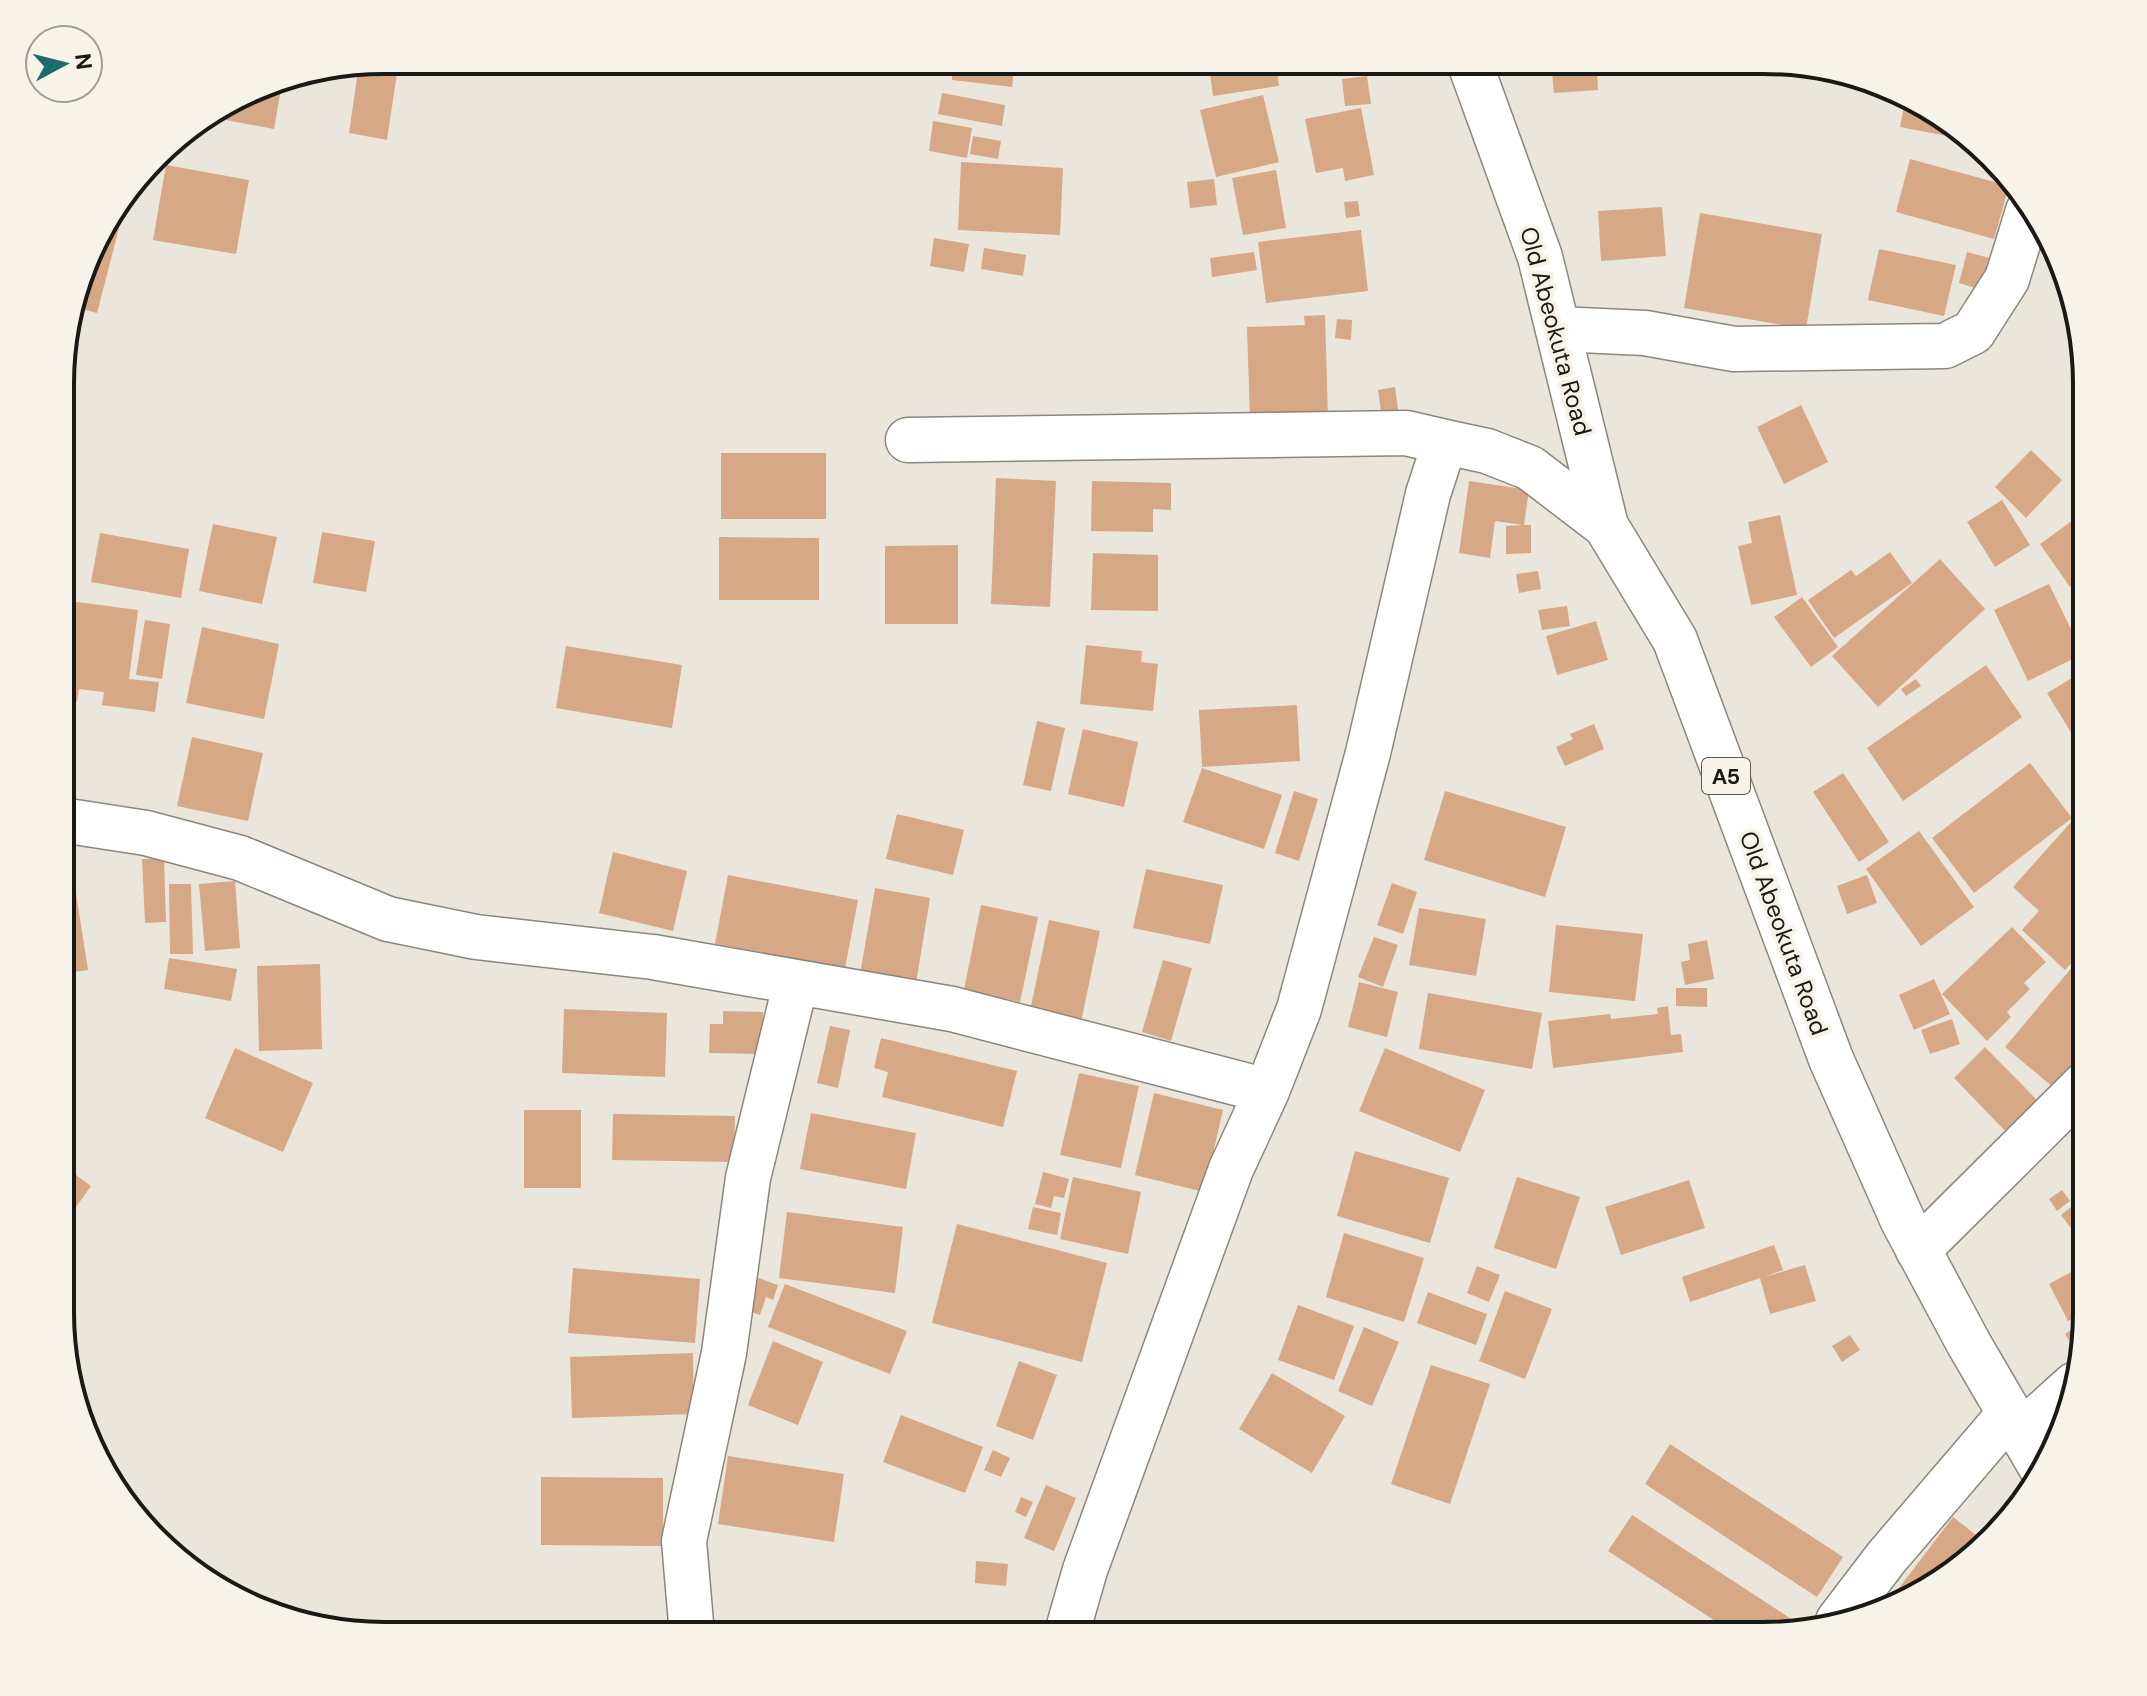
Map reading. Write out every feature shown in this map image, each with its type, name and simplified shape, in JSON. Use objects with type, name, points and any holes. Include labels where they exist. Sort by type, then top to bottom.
[{"type":"main road","name":"Old Abeokuta Road","points":[[1474,74],[1540,257],[1606,526],[1675,640],[1831,1059],[1903,1221],[2024,1438]]},
{"type":"main road","points":[[1558,329],[1645,333],[1734,349],[1945,346],[1973,332],[2007,279],[2026,219]]},
{"type":"main road","points":[[908,440],[1406,433],[1487,451],[1530,468],[1606,526]]},
{"type":"main road","points":[[1070,1622],[1085,1570],[1231,1169],[1267,1091],[1299,1009],[1368,753],[1428,494],[1445,442]]},
{"type":"main road","points":[[74,822],[146,833],[240,858],[388,919],[476,937],[653,957],[952,1009],[1267,1091]]},
{"type":"main road","points":[[691,1622],[684,1541],[724,1353],[748,1178],[796,982]]},
{"type":"main road","points":[[1918,1250],[2073,1096]]},
{"type":"main road","points":[[1846,1610],[1886,1558],[2024,1438],[2060,1400]]},
{"type":"building","points":[[397,74],[387,140],[349,133],[357,76]]},
{"type":"building","points":[[952,74],[1013,74],[1012,87],[952,80]]},
{"type":"building","points":[[1210,74],[1278,74],[1279,86],[1213,96]]},
{"type":"building","points":[[1552,74],[1597,74],[1598,90],[1554,93]]},
{"type":"building","points":[[1367,76],[1371,104],[1345,106],[1342,79]]},
{"type":"building","points":[[280,91],[274,129],[222,119]]},
{"type":"building","points":[[942,93],[1005,105],[1002,126],[938,114]]},
{"type":"building","points":[[1263,95],[1279,162],[1216,177],[1200,110]]},
{"type":"building","points":[[1361,108],[1374,175],[1345,181],[1343,168],[1316,173],[1305,119]]},
{"type":"building","points":[[1904,108],[1950,137],[1900,127]]},
{"type":"building","points":[[933,121],[972,128],[967,158],[929,151]]},
{"type":"building","points":[[973,136],[1001,141],[998,159],[970,154]]},
{"type":"building","points":[[1910,159],[2000,183],[2007,193],[1994,239],[1896,212]]},
{"type":"building","points":[[961,162],[1063,168],[1060,235],[958,230]]},
{"type":"building","points":[[166,165],[249,180],[236,254],[153,240]]},
{"type":"building","points":[[1276,170],[1286,228],[1243,235],[1232,178]]},
{"type":"building","points":[[1214,179],[1217,205],[1190,208],[1187,182]]},
{"type":"building","points":[[1358,201],[1360,216],[1346,218],[1344,202]]},
{"type":"building","points":[[1662,207],[1666,256],[1601,261],[1598,211]]},
{"type":"building","points":[[1700,213],[1822,234],[1806,329],[1684,308]]},
{"type":"building","points":[[118,224],[120,224],[97,313],[83,309],[90,284]]},
{"type":"building","points":[[1361,230],[1368,291],[1266,303],[1258,242]]},
{"type":"building","points":[[934,238],[969,244],[964,272],[930,266]]},
{"type":"building","points":[[984,248],[1026,255],[1023,276],[981,269]]},
{"type":"building","points":[[1879,249],[1956,265],[1944,316],[1868,300]]},
{"type":"building","points":[[1254,252],[1257,270],[1212,277],[1210,258]]},
{"type":"building","points":[[1967,252],[1997,260],[1988,292],[1959,283]]},
{"type":"building","points":[[1325,315],[1328,417],[1250,420],[1247,327],[1305,325],[1304,316]]},
{"type":"building","points":[[1337,319],[1352,320],[1351,340],[1335,338]]},
{"type":"building","points":[[1395,387],[1400,424],[1383,426],[1378,390]]},
{"type":"building","points":[[1801,405],[1828,462],[1784,484],[1757,427]]},
{"type":"building","points":[[2031,450],[2062,480],[2026,518],[1995,487]]},
{"type":"building","points":[[721,453],[826,453],[826,519],[721,519]]},
{"type":"building","points":[[996,478],[1056,481],[1050,607],[991,604]]},
{"type":"building","points":[[1092,481],[1171,483],[1171,510],[1153,509],[1153,532],[1091,531]]},
{"type":"building","points":[[1469,481],[1529,490],[1524,525],[1531,525],[1531,553],[1506,554],[1506,526],[1523,525],[1495,521],[1490,558],[1459,553]]},
{"type":"building","points":[[2002,500],[2030,545],[1995,567],[1967,522]]},
{"type":"building","points":[[1780,515],[1797,595],[1751,605],[1738,546],[1752,543],[1748,522]]},
{"type":"building","points":[[2073,520],[2073,585],[2070,587],[2040,544]]},
{"type":"building","points":[[213,524],[277,537],[262,604],[199,591]]},
{"type":"building","points":[[322,532],[375,541],[366,592],[313,583]]},
{"type":"building","points":[[100,533],[189,549],[181,598],[91,582]]},
{"type":"building","points":[[719,537],[819,538],[819,600],[719,600]]},
{"type":"building","points":[[958,545],[958,624],[885,624],[885,546]]},
{"type":"building","points":[[1890,552],[1912,583],[1834,638],[1808,600],[1851,570],[1856,576]]},
{"type":"building","points":[[1093,553],[1158,555],[1158,611],[1091,610]]},
{"type":"building","points":[[1940,559],[1985,609],[1878,707],[1832,656]]},
{"type":"building","points":[[1538,571],[1541,589],[1519,593],[1516,574]]},
{"type":"building","points":[[2049,584],[2073,633],[2073,659],[2028,681],[1994,610]]},
{"type":"building","points":[[1802,597],[1838,647],[1811,667],[1774,617]]},
{"type":"building","points":[[74,602],[138,610],[129,679],[159,682],[155,712],[102,705],[104,692],[79,689],[77,702],[74,702]]},
{"type":"building","points":[[1567,606],[1570,626],[1542,630],[1538,610]]},
{"type":"building","points":[[145,620],[170,624],[162,679],[136,675]]},
{"type":"building","points":[[1596,621],[1608,660],[1557,675],[1546,636]]},
{"type":"building","points":[[202,627],[279,644],[264,719],[186,703]]},
{"type":"building","points":[[1086,645],[1142,651],[1141,662],[1158,664],[1153,711],[1080,704]]},
{"type":"building","points":[[566,646],[682,665],[672,728],[556,708]]},
{"type":"building","points":[[1986,665],[2022,717],[1903,801],[1867,748]]},
{"type":"building","points":[[2073,677],[2073,736],[2047,693]]},
{"type":"building","points":[[1916,679],[1921,686],[1906,696],[1901,689]]},
{"type":"building","points":[[1297,705],[1300,761],[1202,767],[1199,710]]},
{"type":"building","points":[[1037,721],[1065,728],[1051,791],[1023,785]]},
{"type":"building","points":[[1594,724],[1604,749],[1565,766],[1556,747],[1573,739],[1570,734]]},
{"type":"building","points":[[1083,729],[1138,742],[1124,807],[1068,794]]},
{"type":"building","points":[[192,737],[263,753],[248,821],[177,806]]},
{"type":"building","points":[[2030,763],[2072,818],[1974,893],[1932,838]]},
{"type":"building","points":[[1202,768],[1282,795],[1264,849],[1183,822]]},
{"type":"building","points":[[1843,773],[1889,842],[1859,862],[1813,792]]},
{"type":"building","points":[[1294,791],[1318,799],[1299,861],[1275,853]]},
{"type":"building","points":[[1445,791],[1566,827],[1545,897],[1424,860]]},
{"type":"building","points":[[897,814],[964,830],[953,875],[886,859]]},
{"type":"building","points":[[2071,822],[2073,824],[2073,961],[2065,970],[2022,930],[2039,911],[2013,887]]},
{"type":"building","points":[[1919,831],[1974,907],[1921,946],[1866,869]]},
{"type":"building","points":[[613,852],[687,871],[673,931],[599,913]]},
{"type":"building","points":[[164,858],[166,922],[145,923],[142,859]]},
{"type":"building","points":[[1146,869],[1223,885],[1210,944],[1133,928]]},
{"type":"building","points":[[728,875],[858,900],[845,968],[715,944]]},
{"type":"building","points":[[1867,875],[1877,903],[1847,914],[1837,886]]},
{"type":"building","points":[[74,880],[88,970],[74,972]]},
{"type":"building","points":[[235,881],[240,948],[205,951],[199,884]]},
{"type":"building","points":[[1392,883],[1417,892],[1403,934],[1377,925]]},
{"type":"building","points":[[169,884],[191,884],[193,954],[170,954]]},
{"type":"building","points":[[875,888],[930,898],[916,983],[860,974]]},
{"type":"building","points":[[981,905],[1038,917],[1020,1002],[964,990]]},
{"type":"building","points":[[1419,908],[1486,919],[1476,976],[1409,965]]},
{"type":"building","points":[[1049,920],[1100,931],[1081,1022],[1030,1011]]},
{"type":"building","points":[[1556,925],[1643,934],[1635,1001],[1549,992]]},
{"type":"building","points":[[2012,927],[2046,962],[2024,983],[2030,989],[2007,1012],[2011,1017],[1987,1041],[1942,994]]},
{"type":"building","points":[[1374,937],[1398,945],[1383,987],[1358,977]]},
{"type":"building","points":[[1707,940],[1714,979],[1685,985],[1681,962],[1690,960],[1688,944]]},
{"type":"building","points":[[169,958],[237,969],[231,1001],[164,989]]},
{"type":"building","points":[[1163,960],[1192,968],[1171,1041],[1142,1032]]},
{"type":"building","points":[[320,964],[322,1049],[259,1051],[257,966]]},
{"type":"building","points":[[2073,966],[2073,1063],[2053,1087],[2005,1047]]},
{"type":"building","points":[[1934,979],[1950,1014],[1914,1030],[1899,995]]},
{"type":"building","points":[[1359,982],[1398,992],[1387,1037],[1348,1027]]},
{"type":"building","points":[[1676,988],[1707,988],[1707,1007],[1676,1006]]},
{"type":"building","points":[[1428,993],[1542,1013],[1532,1069],[1419,1049]]},
{"type":"building","points":[[1668,1006],[1671,1035],[1681,1034],[1683,1052],[1553,1068],[1548,1021],[1610,1014],[1611,1019],[1658,1014],[1657,1008]]},
{"type":"building","points":[[564,1009],[667,1013],[665,1077],[562,1073]]},
{"type":"building","points":[[723,1011],[763,1012],[762,1054],[709,1053],[710,1024],[723,1024]]},
{"type":"building","points":[[1952,1019],[1960,1044],[1930,1054],[1921,1030]]},
{"type":"building","points":[[830,1026],[850,1030],[838,1088],[817,1083]]},
{"type":"building","points":[[881,1038],[1017,1071],[1003,1127],[882,1097],[888,1072],[874,1068]]},
{"type":"building","points":[[1985,1047],[2038,1101],[2007,1133],[1954,1078]]},
{"type":"building","points":[[235,1048],[313,1083],[283,1152],[205,1118]]},
{"type":"building","points":[[1385,1048],[1485,1090],[1460,1152],[1359,1111]]},
{"type":"building","points":[[1079,1073],[1139,1086],[1121,1168],[1060,1155]]},
{"type":"building","points":[[1154,1093],[1223,1110],[1204,1192],[1135,1175]]},
{"type":"building","points":[[524,1110],[581,1110],[581,1188],[524,1188]]},
{"type":"building","points":[[811,1113],[916,1133],[906,1189],[800,1169]]},
{"type":"building","points":[[613,1114],[735,1116],[734,1162],[612,1160]]},
{"type":"building","points":[[1355,1151],[1449,1178],[1430,1243],[1337,1216]]},
{"type":"building","points":[[1043,1172],[1069,1179],[1064,1198],[1054,1196],[1051,1208],[1035,1204]]},
{"type":"building","points":[[74,1173],[91,1186],[74,1210]]},
{"type":"building","points":[[1073,1177],[1141,1192],[1128,1254],[1060,1239]]},
{"type":"building","points":[[1517,1177],[1580,1197],[1556,1269],[1494,1248]]},
{"type":"building","points":[[1689,1180],[1705,1228],[1621,1255],[1605,1207]]},
{"type":"building","points":[[2062,1190],[2070,1201],[2057,1211],[2049,1199]]},
{"type":"building","points":[[2073,1206],[2073,1231],[2061,1215]]},
{"type":"building","points":[[1033,1207],[1061,1213],[1057,1235],[1028,1229]]},
{"type":"building","points":[[787,1212],[903,1227],[895,1293],[779,1278]]},
{"type":"building","points":[[957,1224],[1107,1263],[1082,1362],[932,1323]]},
{"type":"building","points":[[1344,1233],[1424,1258],[1404,1322],[1326,1297]]},
{"type":"building","points":[[1774,1245],[1783,1270],[1764,1277],[1805,1265],[1816,1301],[1770,1314],[1760,1278],[1690,1302],[1682,1277]]},
{"type":"building","points":[[1477,1266],[1500,1275],[1489,1302],[1467,1293]]},
{"type":"building","points":[[573,1268],[700,1279],[695,1343],[568,1333]]},
{"type":"building","points":[[2073,1271],[2073,1319],[2068,1321],[2049,1284]]},
{"type":"building","points":[[756,1277],[778,1285],[773,1300],[766,1297],[760,1315],[745,1310]]},
{"type":"building","points":[[785,1284],[907,1331],[890,1374],[768,1327]]},
{"type":"building","points":[[1505,1291],[1552,1309],[1525,1379],[1479,1361]]},
{"type":"building","points":[[1428,1292],[1487,1314],[1476,1345],[1417,1323]]},
{"type":"building","points":[[1298,1305],[1354,1326],[1334,1380],[1278,1360]]},
{"type":"building","points":[[1364,1327],[1399,1342],[1372,1406],[1338,1391]]},
{"type":"building","points":[[2072,1329],[2071,1343],[2065,1334]]},
{"type":"building","points":[[1850,1335],[1860,1350],[1842,1362],[1832,1346]]},
{"type":"building","points":[[773,1341],[823,1362],[798,1425],[748,1405]]},
{"type":"building","points":[[693,1353],[694,1414],[572,1418],[570,1357]]},
{"type":"building","points":[[1019,1361],[1057,1375],[1033,1440],[996,1426]]},
{"type":"building","points":[[1431,1365],[1490,1384],[1450,1504],[1391,1484]]},
{"type":"building","points":[[1272,1373],[1345,1416],[1312,1473],[1239,1429]]},
{"type":"building","points":[[901,1415],[983,1447],[965,1493],[883,1462]]},
{"type":"building","points":[[1670,1444],[1843,1557],[1817,1597],[1645,1484]]},
{"type":"building","points":[[993,1450],[1010,1458],[1001,1477],[984,1470]]},
{"type":"building","points":[[728,1456],[844,1474],[834,1542],[718,1524]]},
{"type":"building","points":[[541,1477],[663,1478],[663,1546],[541,1545]]},
{"type":"building","points":[[1046,1485],[1076,1498],[1054,1551],[1024,1538]]},
{"type":"building","points":[[1021,1497],[1033,1502],[1026,1517],[1015,1512]]},
{"type":"building","points":[[1632,1515],[1793,1620],[1717,1622],[1608,1551]]},
{"type":"building","points":[[1953,1517],[1977,1536],[1935,1570],[1896,1592]]},
{"type":"building","points":[[976,1561],[1008,1564],[1006,1586],[975,1583]]}]
